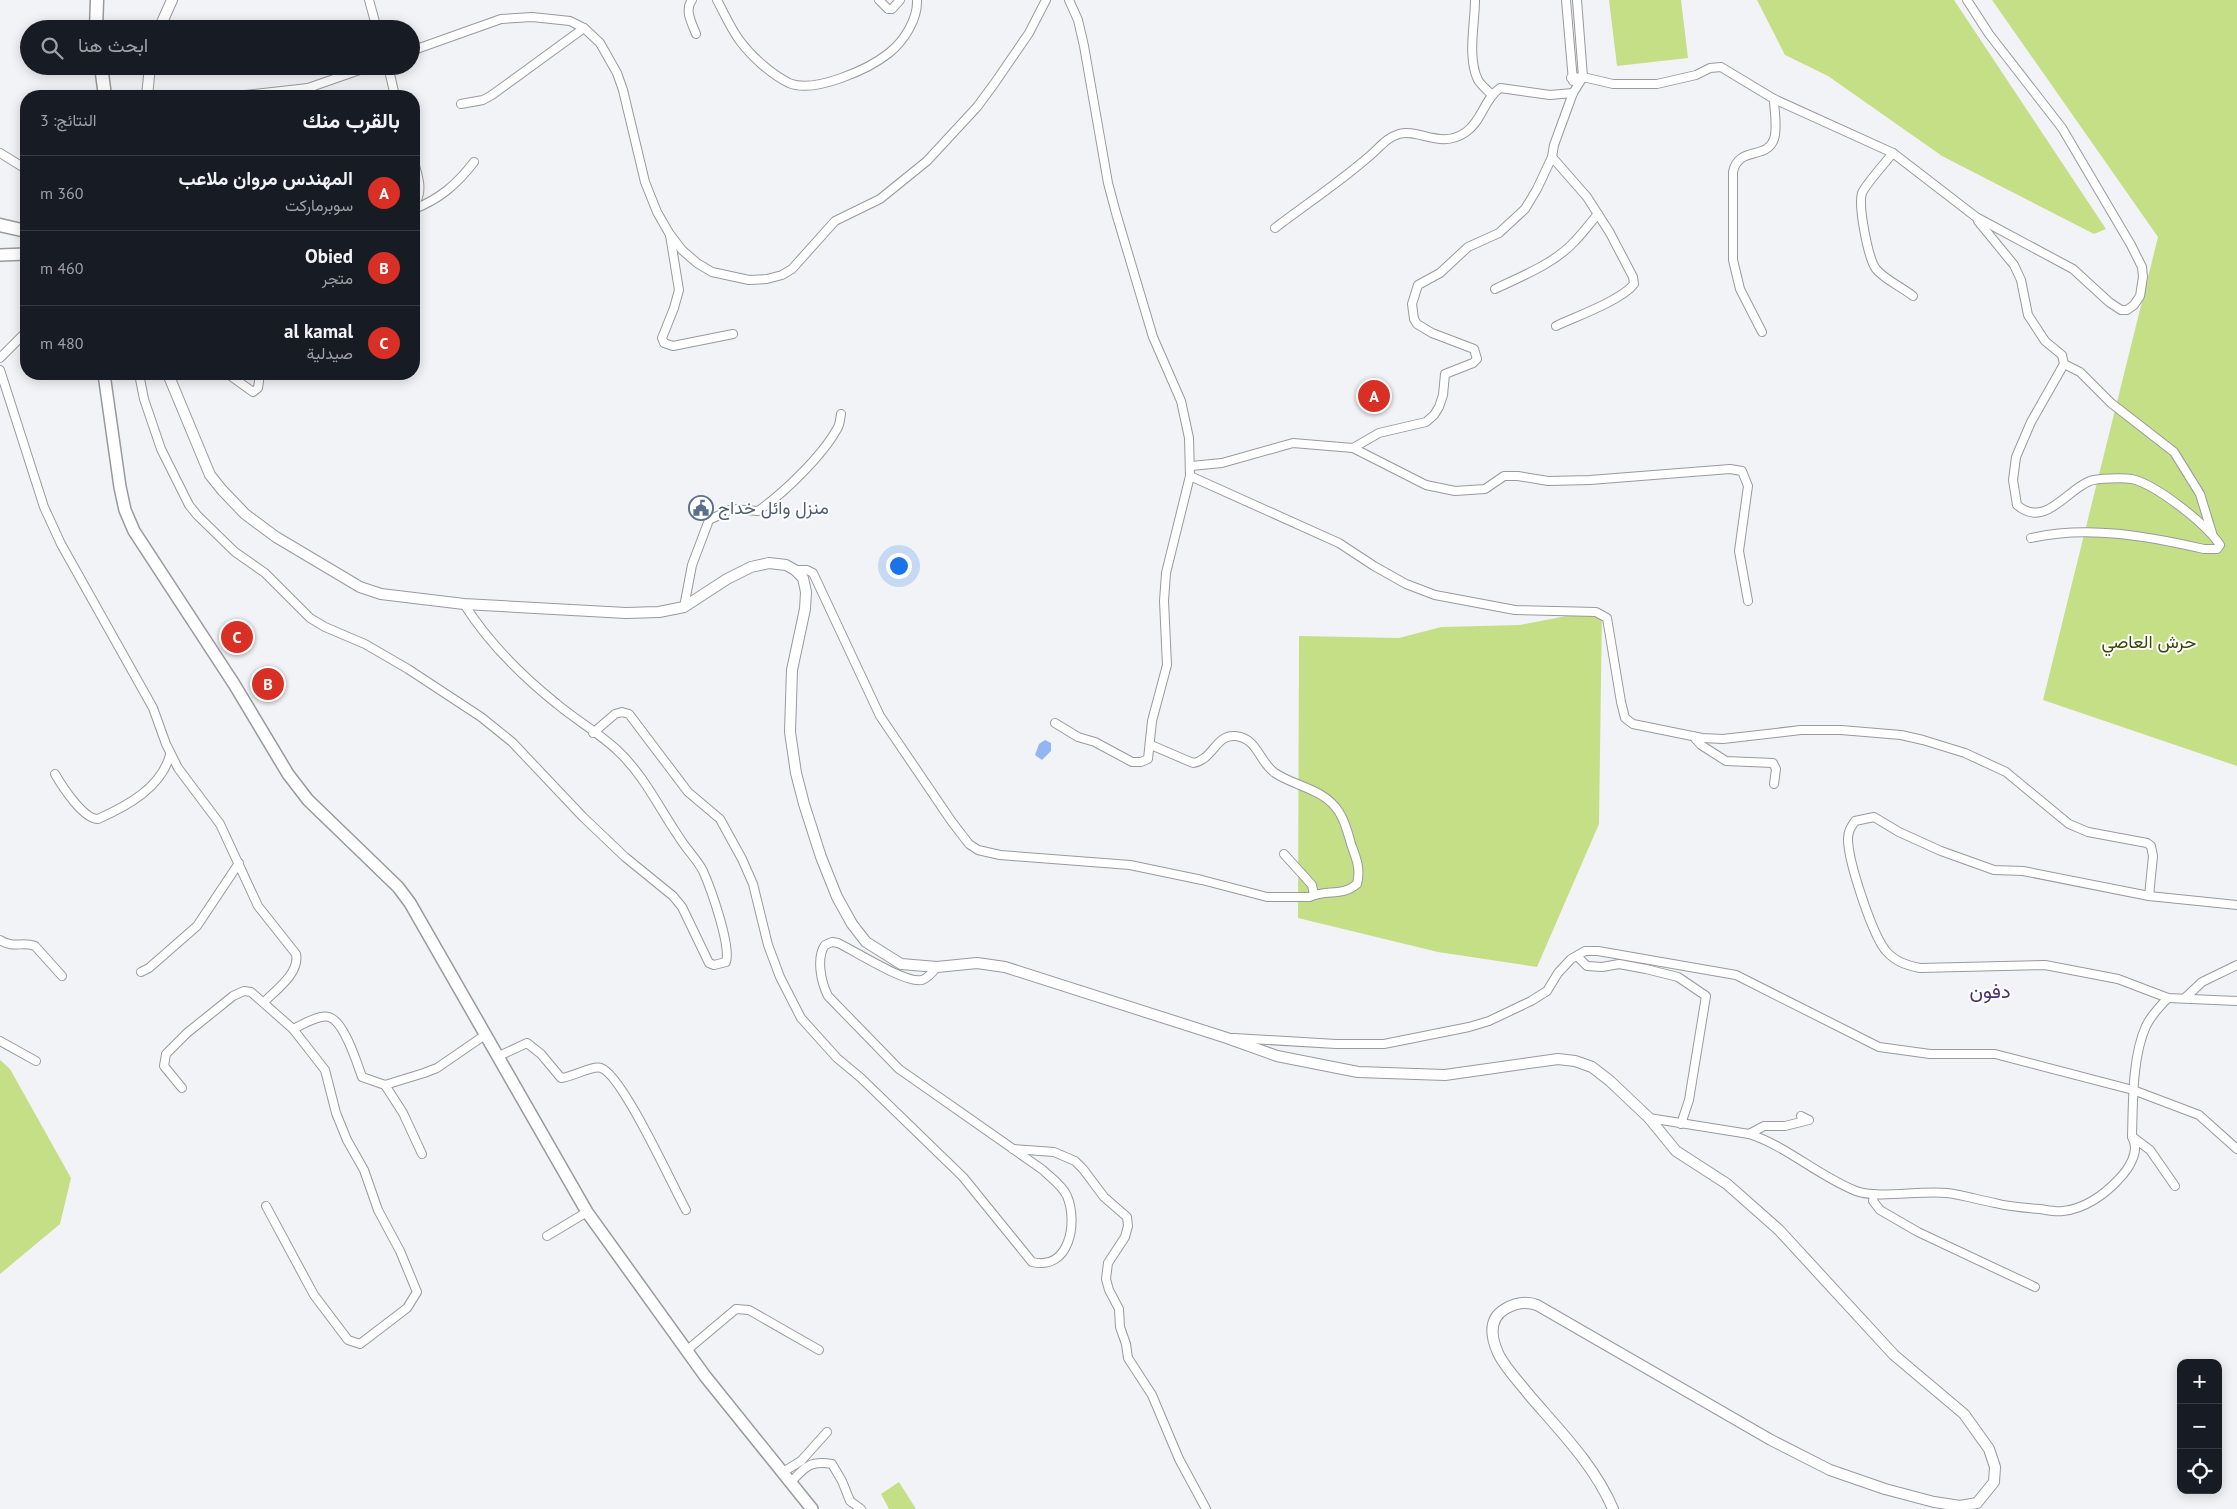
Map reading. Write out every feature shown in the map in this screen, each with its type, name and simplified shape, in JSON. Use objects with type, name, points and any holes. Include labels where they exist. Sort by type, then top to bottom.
[{"type":"main road","points":[[96,20],[97,0]]},
{"type":"main road","points":[[102,75],[104,90]]},
{"type":"main road","points":[[0,226],[20,230]]},
{"type":"main road","points":[[0,255],[20,254]]},
{"type":"main road","points":[[105,380],[120,486],[125,510],[134,531],[234,684],[288,774],[308,800],[398,887],[410,903],[587,1212],[686,1351],[791,1482],[807,1507]]},
{"type":"street","points":[[163,20],[172,0]]},
{"type":"street","points":[[369,0],[375,20]]},
{"type":"street","points":[[692,0],[689,4],[688,14],[696,34]]},
{"type":"street","points":[[717,0],[739,40],[758,60],[773,74],[791,84],[808,86],[836,80],[890,52],[909,30],[918,10],[917,0]]},
{"type":"street","points":[[880,0],[888,9],[892,9],[900,0]]},
{"type":"street","points":[[420,48],[501,19],[532,17],[570,21],[584,28],[600,43],[617,72],[645,182],[657,212],[669,233],[682,250],[697,263],[712,272],[748,280],[782,275],[792,268],[835,221],[880,198],[927,161],[977,107],[994,84],[1029,33],[1046,0]]},
{"type":"street","points":[[1055,723],[1078,737],[1095,742],[1132,762],[1141,762],[1148,758],[1154,714],[1167,665],[1164,601],[1166,573],[1191,466],[1181,400],[1153,337],[1108,183],[1084,46],[1078,20],[1069,0]]},
{"type":"street","points":[[1475,0],[1472,54],[1478,81],[1492,94]]},
{"type":"street","points":[[1566,0],[1571,78],[1575,90]]},
{"type":"street","points":[[1353,448],[1379,433],[1426,422],[1439,407],[1443,395],[1445,374],[1473,363],[1476,359],[1474,349],[1432,333],[1416,324],[1412,312],[1415,292],[1418,285],[1440,273],[1468,247],[1499,233],[1525,209],[1552,157],[1554,145],[1575,90],[1583,77],[1578,0]]},
{"type":"street","points":[[1571,78],[1583,77],[1613,84],[1657,84],[1689,77],[1710,68],[1721,67],[1774,99],[1893,153],[1976,218],[2073,269],[2121,310],[2127,310],[2134,305],[2140,296],[2143,277],[2142,267],[2062,128],[1989,34],[1967,0]]},
{"type":"street","points":[[1567,11],[1578,9]]},
{"type":"street","points":[[461,104],[483,100],[492,95],[584,28]]},
{"type":"street","points":[[148,90],[149,75]]},
{"type":"street","points":[[290,90],[308,88],[345,75]]},
{"type":"street","points":[[390,75],[394,90]]},
{"type":"street","points":[[1275,228],[1366,159],[1386,139],[1406,133],[1436,140],[1454,138],[1466,132],[1475,123],[1492,94],[1500,88],[1550,95],[1575,90]]},
{"type":"street","points":[[1762,332],[1734,272],[1733,172],[1735,164],[1740,158],[1766,149],[1773,141],[1776,129],[1774,99]]},
{"type":"street","points":[[0,153],[20,165]]},
{"type":"street","points":[[1893,153],[1863,193],[1861,204],[1874,266],[1914,296]]},
{"type":"street","points":[[1552,157],[1587,197],[1598,214],[1625,261],[1633,277],[1634,284],[1630,290],[1556,326]]},
{"type":"street","points":[[420,205],[432,202],[450,189],[474,162]]},
{"type":"street","points":[[1495,289],[1532,272],[1559,255],[1574,242],[1598,214]]},
{"type":"street","points":[[1976,218],[2014,266],[2021,280],[2028,315],[2045,341],[2062,355],[2064,364],[2031,422],[2016,457],[2013,480],[2017,505],[2024,511],[2040,513],[2060,502],[2090,481],[2132,479],[2156,490],[2179,505],[2212,533],[2220,545],[2217,550],[2204,550],[2120,533],[2076,531],[2052,533],[2030,538]]},
{"type":"street","points":[[669,233],[679,290],[662,338],[664,343],[673,346],[733,334]]},
{"type":"street","points":[[0,358],[20,338]]},
{"type":"street","points":[[2064,364],[2080,372],[2111,403],[2174,452],[2200,494],[2212,533]]},
{"type":"street","points":[[0,370],[44,507],[84,587],[154,708],[170,755],[220,824],[258,906],[296,954],[295,966],[287,979],[264,1002]]},
{"type":"street","points":[[140,380],[144,398],[162,449],[189,505],[214,533],[235,552],[265,573],[310,618],[325,627],[365,644],[408,669],[466,706],[500,732],[527,757],[561,796],[625,857],[672,896],[682,908],[709,963],[714,966],[726,962],[728,957],[718,909],[702,870],[635,768],[616,749],[556,703],[507,657],[476,623],[464,604]]},
{"type":"street","points":[[171,380],[210,474],[246,514],[276,536],[360,587],[381,594],[464,604],[626,613],[659,612],[684,607],[727,579],[751,567],[769,563],[786,565],[795,570],[803,578],[806,592],[805,609],[792,670],[790,732],[796,773],[821,857],[841,904],[852,924],[866,942],[901,964],[937,967],[977,963],[1005,967],[1227,1038],[1276,1056],[1358,1072],[1445,1075],[1558,1059],[1575,1061],[1592,1067],[1610,1081],[1649,1118],[1676,1151],[1728,1184],[1779,1230],[1894,1355],[1964,1414],[1989,1449],[1995,1467],[1994,1482],[1977,1503],[1960,1506],[1934,1502],[1885,1489],[1830,1470],[1771,1440],[1537,1305],[1527,1302],[1503,1310],[1496,1317],[1491,1329],[1498,1354],[1516,1379],[1590,1469],[1607,1493],[1613,1509]]},
{"type":"street","points":[[236,380],[252,392],[258,388],[259,380]]},
{"type":"street","points":[[684,607],[692,565],[709,520],[732,509],[758,511],[775,499],[814,459],[838,428],[841,414]]},
{"type":"street","points":[[1191,466],[1222,463],[1293,443],[1353,448],[1426,485],[1455,491],[1485,489],[1504,476],[1518,476],[1548,481],[1590,480],[1730,469],[1742,471],[1748,486],[1739,551],[1748,601]]},
{"type":"street","points":[[1190,476],[1339,543],[1382,571],[1434,595],[1515,610],[1596,612],[1607,618],[1625,718],[1633,724],[1693,736],[1723,739],[1801,730],[1841,730],[1901,735],[1965,753],[2006,772],[2069,824],[2088,832],[2151,846],[2153,856],[2149,896]]},
{"type":"street","points":[[795,570],[807,570],[813,573],[880,716],[952,822],[969,844],[978,850],[1000,855],[1130,865],[1202,880],[1267,897],[1310,897],[1347,891],[1357,884],[1359,862],[1343,820],[1331,802],[1274,772],[1248,739],[1231,735],[1224,737],[1209,756],[1199,762],[1193,762],[1151,745]]},
{"type":"street","points":[[593,733],[615,714],[622,712],[629,714],[638,724],[688,792],[720,820],[727,829],[753,884],[759,917],[774,961],[801,1018],[837,1058],[861,1078],[949,1163],[1032,1262],[1048,1263],[1060,1256],[1070,1236],[1073,1224],[1072,1209],[1061,1186],[899,1069],[828,996],[823,983],[821,955],[825,945],[832,942],[838,943],[896,973],[916,980],[927,977],[937,967]]},
{"type":"street","points":[[1693,736],[1700,744],[1726,761],[1773,763],[1776,769],[1774,784]]},
{"type":"street","points":[[55,774],[66,792],[88,816],[98,819],[133,802],[149,788],[164,772],[170,755]]},
{"type":"street","points":[[2237,905],[2149,896],[2022,871],[1987,868],[1908,836],[1874,817],[1855,821],[1849,832],[1850,851],[1864,903],[1876,935],[1887,951],[1900,963],[1920,968],[1947,969],[2045,965],[2118,979],[2168,998],[2237,1000]]},
{"type":"street","points":[[1284,854],[1312,885],[1314,895]]},
{"type":"street","points":[[141,972],[150,968],[197,926],[239,863]]},
{"type":"street","points":[[0,940],[10,946],[30,944],[35,946],[62,976]]},
{"type":"street","points":[[1227,1038],[1336,1044],[1384,1044],[1469,1028],[1496,1018],[1547,991],[1558,973],[1577,956],[1585,951],[1598,950],[1736,975],[1879,1047],[1930,1054],[1995,1054],[2133,1090],[2199,1115],[2237,1149]]},
{"type":"street","points":[[1577,956],[1587,966],[1602,967],[1619,964],[1678,977],[1706,996],[1689,1100],[1681,1124]]},
{"type":"street","points":[[2185,998],[2202,982],[2237,965]]},
{"type":"street","points":[[182,1088],[164,1066],[166,1054],[194,1027],[238,993],[251,992],[293,1029],[326,1070],[334,1097],[336,1113],[347,1140],[364,1170],[378,1210],[400,1251],[417,1292],[407,1308],[360,1344],[348,1340],[314,1294],[266,1206]]},
{"type":"street","points":[[1649,1118],[1749,1134],[1764,1139],[1837,1182],[1858,1192],[1874,1194],[1946,1193],[2008,1206],[2062,1211],[2095,1199],[2106,1192],[2121,1177],[2132,1162],[2135,1142],[2132,1137],[2133,1090],[2146,1026],[2159,1007],[2168,998]]},
{"type":"street","points":[[293,1029],[323,1017],[330,1017],[342,1028],[362,1077],[385,1085],[437,1068],[485,1034]]},
{"type":"street","points":[[0,1041],[36,1061]]},
{"type":"street","points":[[499,1056],[527,1043],[541,1054],[560,1078],[574,1076],[594,1068],[606,1070],[624,1091],[686,1210]]},
{"type":"street","points":[[385,1085],[403,1113],[422,1154]]},
{"type":"street","points":[[1749,1134],[1764,1126],[1785,1126],[1809,1120],[1801,1116]]},
{"type":"street","points":[[2132,1137],[2150,1150],[2175,1186]]},
{"type":"street","points":[[1011,1149],[1054,1152],[1075,1161],[1104,1197],[1127,1217],[1128,1226],[1125,1237],[1108,1263],[1106,1279],[1109,1290],[1119,1309],[1120,1327],[1126,1344],[1128,1358],[1152,1395],[1179,1458],[1206,1509]]},
{"type":"street","points":[[1874,1194],[1873,1201],[1880,1210],[1918,1232],[2035,1287]]},
{"type":"street","points":[[547,1236],[587,1212]]},
{"type":"street","points":[[686,1351],[736,1309],[750,1310],[819,1350]]},
{"type":"street","points":[[783,1472],[801,1461],[827,1432]]},
{"type":"street","points":[[791,1482],[803,1469],[816,1461],[832,1464],[850,1500],[861,1509]]},
{"type":"green space","points":[[1609,0],[1681,0],[1688,58],[1617,66]]},
{"type":"green space","points":[[1757,0],[1954,0],[2106,229],[2094,234],[1942,156],[1828,76],[1785,55]]},
{"type":"green space","name":"حرش العاصي","points":[[1992,0],[2237,0],[2237,766],[2043,700],[2158,237]]},
{"type":"green space","points":[[1602,609],[1599,824],[1537,967],[1438,952],[1298,918],[1299,636],[1399,638],[1441,627],[1520,625]]},
{"type":"green space","points":[[0,1060],[10,1069],[71,1178],[60,1224],[0,1274]]},
{"type":"green space","points":[[899,1482],[916,1509],[889,1509],[881,1494]]},
{"type":"water","points":[[1045,740],[1051,743],[1051,751],[1042,760],[1035,755],[1039,744]]},
{"type":"place","name":"المهندس مروان ملاعب","points":[[1374,396]]},
{"type":"place","name":"منزل وائل خداج","points":[[701,508]]},
{"type":"place","name":"al kamal","points":[[237,637]]},
{"type":"place","name":"Obied","points":[[268,684]]},
{"type":"district","name":"دفون","points":[[1990,991]]}]
